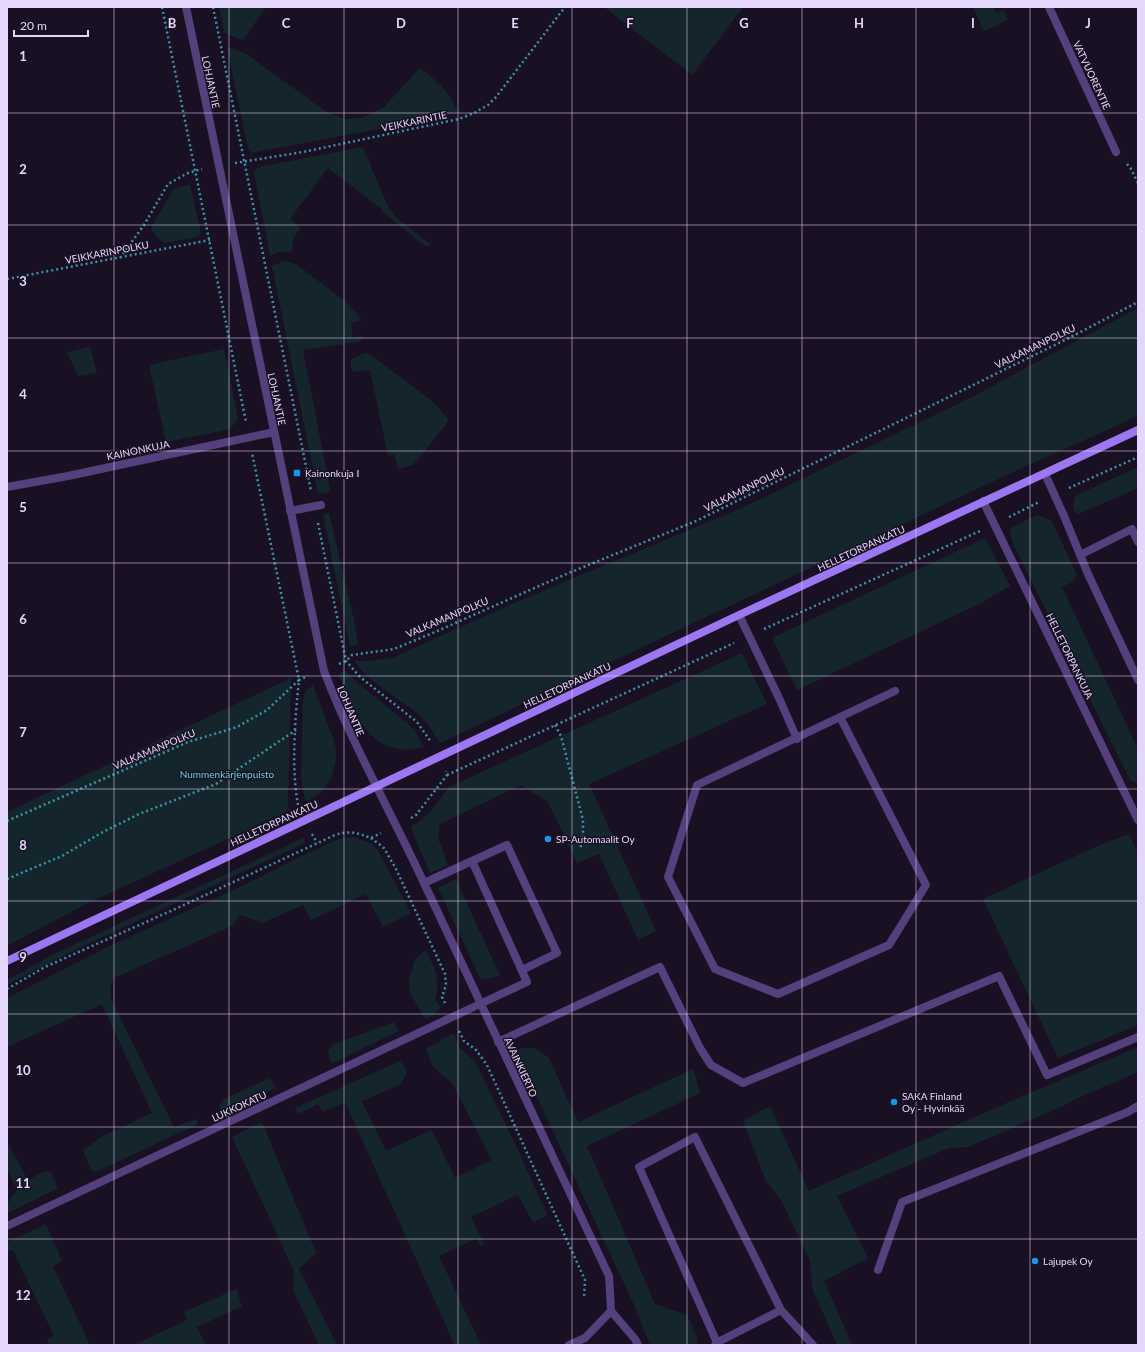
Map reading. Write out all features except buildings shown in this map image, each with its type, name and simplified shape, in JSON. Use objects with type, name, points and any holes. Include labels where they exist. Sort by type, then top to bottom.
[{"type":"street","name":"LOHJANTIE","points":[[186,7],[324,671],[338,707],[376,786]]},
{"type":"street","name":"VATVUORENTIE","points":[[1049,7],[1116,152]]},
{"type":"street","name":"HELLETORPANKATU","points":[[7,961],[740,615],[1138,430]]},
{"type":"street","name":"KAINONKUJA","points":[[7,487],[274,432]]},
{"type":"street","points":[[1045,474],[1088,574],[1138,680]]},
{"type":"street","name":"HELLETORPANKUJA","points":[[984,501],[994,524],[1135,806],[1138,820]]},
{"type":"street","points":[[290,510],[317,505]]},
{"type":"street","points":[[1080,555],[1135,528],[1138,542]]},
{"type":"street","points":[[740,615],[797,739]]},
{"type":"street","points":[[840,717],[926,885],[889,945],[778,994],[715,969],[668,876],[697,785],[797,739],[840,717],[896,691]]},
{"type":"street","name":"AVAINKIERTO","points":[[376,786],[397,825],[609,1276],[611,1311]]},
{"type":"street","points":[[424,883],[472,861],[507,845],[557,953],[522,970],[472,861]]},
{"type":"street","points":[[498,1042],[660,967],[700,1048],[711,1065],[744,1082],[999,976],[1047,1076],[1138,1038]]},
{"type":"street","name":"LUKKOKATU","points":[[7,1226],[527,982],[522,970]]},
{"type":"street","points":[[878,1270],[902,1202],[1128,1112],[1138,1106]]},
{"type":"street","points":[[781,1310],[716,1344],[639,1167],[695,1136],[781,1310],[813,1345]]},
{"type":"street","points":[[569,1345],[584,1338],[611,1311],[635,1339],[638,1345]]},
{"type":"path","points":[[162,7],[299,680],[296,729],[296,792],[298,805],[316,843]]},
{"type":"path","points":[[213,7],[307,471],[317,505],[346,661],[360,677],[417,722],[430,739],[448,775]]},
{"type":"path","name":"VEIKKARINTIE","points":[[120,258],[144,225],[168,184],[188,172],[244,161],[303,152],[459,119],[474,113],[488,105],[496,97],[565,7]]},
{"type":"path","points":[[1116,152],[1132,169],[1138,183]]},
{"type":"path","name":"VEIKKARINPOLKU","points":[[7,279],[210,240]]},
{"type":"path","name":"VALKAMANPOLKU","points":[[7,821],[188,742],[237,727],[267,710],[299,680],[346,661],[352,655],[394,649],[564,575],[696,521],[1067,339],[1138,302]]},
{"type":"path","points":[[371,838],[416,815],[448,775],[1138,457]]},
{"type":"path","points":[[302,472],[307,471]]},
{"type":"path","points":[[556,725],[561,736],[583,820],[583,841],[580,848]]},
{"type":"path","points":[[7,879],[62,856],[101,833],[139,814],[216,784],[296,729]]},
{"type":"path","points":[[7,989],[45,967],[173,910],[316,843],[343,832],[353,832],[371,838],[384,848],[396,869],[445,974],[446,985],[442,997],[464,1041],[476,1050],[487,1065],[585,1280],[584,1298]]},
{"type":"green space","points":[[219,7],[266,7],[243,40],[224,33]]},
{"type":"green space","points":[[604,7],[743,7],[692,75]]},
{"type":"green space","points":[[973,7],[993,7],[997,13],[1003,10],[1008,20],[984,31]]},
{"type":"green space","points":[[227,47],[245,53],[328,113],[345,119],[362,118],[384,107],[420,68],[442,87],[458,112],[389,127],[252,153],[248,149]]},
{"type":"green space","points":[[363,147],[387,205],[396,218],[430,244],[427,247],[381,211],[382,209],[328,168],[290,219],[301,228],[294,237],[291,252],[279,252],[270,256],[254,172],[256,169],[263,166]]},
{"type":"green space","points":[[190,184],[201,233],[198,237],[164,243],[151,229],[174,189]]},
{"type":"green space","points":[[285,261],[296,264],[345,301],[357,313],[361,320],[351,323],[353,338],[363,336],[359,342],[303,350],[330,489],[329,492],[318,494],[272,266]]},
{"type":"green space","points":[[1138,308],[1138,415],[1015,471],[440,743],[420,716],[373,681],[365,674],[355,661],[392,658],[514,603],[744,507],[968,399]]},
{"type":"green space","points":[[90,347],[97,373],[78,376],[67,352]]},
{"type":"green space","points":[[224,349],[238,419],[230,429],[166,442],[149,365]]},
{"type":"green space","points":[[365,353],[371,355],[431,400],[448,419],[447,423],[413,465],[398,469],[394,454],[388,456],[370,370],[353,372],[350,363],[352,359]]},
{"type":"green space","points":[[1138,467],[1138,488],[1078,514],[1073,509],[1074,498],[1079,494]]},
{"type":"green space","points":[[329,513],[354,620],[358,645],[350,647],[323,515]]},
{"type":"green space","points":[[1037,515],[1052,521],[1077,575],[1072,582],[1062,587],[1138,749],[1138,783],[1130,780],[1014,546],[1009,529]]},
{"type":"green space","points":[[985,538],[1010,586],[981,603],[797,690],[772,638]]},
{"type":"green space","points":[[742,653],[767,704],[589,784],[656,931],[638,940],[599,854],[577,863],[548,802],[521,785],[440,824],[438,838],[448,865],[430,873],[411,826],[423,819],[428,814],[449,787]]},
{"type":"green space","points":[[346,671],[358,683],[408,724],[415,731],[424,747],[405,750],[391,747],[380,742],[371,734],[356,714],[340,678],[340,672]]},
{"type":"green space","name":"Nummenkärjenpuisto","points":[[291,678],[288,805],[290,810],[86,904],[7,946],[7,812]]},
{"type":"green space","points":[[313,685],[333,738],[336,749],[336,760],[332,776],[326,786],[319,794],[306,802],[301,776],[303,700],[306,691]]},
{"type":"green space","points":[[1129,834],[1138,853],[1138,1025],[1058,1058],[983,899],[1095,847]]},
{"type":"green space","points":[[353,837],[372,844],[377,849],[411,913],[383,927],[366,894],[311,920],[303,905],[262,923],[240,915],[232,926],[114,978],[110,986],[111,999],[174,1127],[196,1119],[198,1124],[96,1172],[91,1170],[83,1150],[103,1136],[152,1113],[102,1004],[7,1047],[7,998],[116,943],[236,889],[310,852],[339,839]]},
{"type":"green space","points":[[303,838],[305,843],[77,949],[7,985],[7,980],[54,954]]},
{"type":"green space","points":[[456,879],[500,976],[481,980],[438,888]]},
{"type":"green space","points":[[426,950],[436,974],[437,992],[435,1000],[441,1007],[433,1016],[425,1019],[410,993],[409,978],[415,959]]},
{"type":"green space","points":[[394,1022],[399,1031],[331,1064],[328,1052],[332,1045]]},
{"type":"green space","points":[[454,1033],[459,1047],[476,1063],[520,1154],[547,1215],[533,1223],[518,1195],[471,1217],[484,1244],[481,1246],[477,1238],[439,1256],[481,1345],[453,1345],[454,1344],[448,1330],[345,1102],[323,1112],[318,1104],[298,1114],[295,1108],[400,1061],[406,1068],[407,1073],[401,1084],[362,1101],[386,1151],[432,1130],[455,1178],[492,1160],[452,1083],[433,1067],[426,1049]]},
{"type":"green space","points":[[1138,1047],[1138,1072],[968,1147],[949,1148],[837,1196],[868,1258],[824,1281],[852,1345],[837,1345],[812,1288],[810,1261],[780,1198],[766,1181],[743,1121],[770,1106],[809,1191],[1018,1098]]},
{"type":"green space","points":[[535,1048],[549,1058],[578,1122],[693,1069],[700,1093],[587,1146],[655,1304],[687,1315],[697,1337],[698,1345],[650,1345],[635,1307],[515,1050]]},
{"type":"green space","points":[[270,1078],[276,1088],[219,1114],[220,1104],[224,1099]]},
{"type":"green space","points":[[262,1122],[316,1253],[299,1269],[337,1345],[319,1345],[293,1290],[294,1271],[232,1137]]},
{"type":"green space","points":[[7,1142],[28,1180],[45,1171],[51,1173],[58,1188],[8,1213],[7,1204],[17,1190],[7,1169]]},
{"type":"green space","points":[[46,1224],[62,1261],[53,1266],[90,1345],[49,1345],[47,1339],[54,1336],[13,1250],[7,1252],[7,1242]]},
{"type":"green space","points":[[236,1289],[242,1306],[197,1327],[206,1345],[134,1345],[187,1320],[184,1312]]},
{"type":"place","name":"Kainonkuja I","points":[[297,473]]},
{"type":"place","name":"SP-Automaalit Oy","points":[[548,839]]},
{"type":"place","name":"SAKA Finland Oy - Hyvinkää","points":[[894,1102]]},
{"type":"place","name":"Lajupek Oy","points":[[1035,1261]]}]
